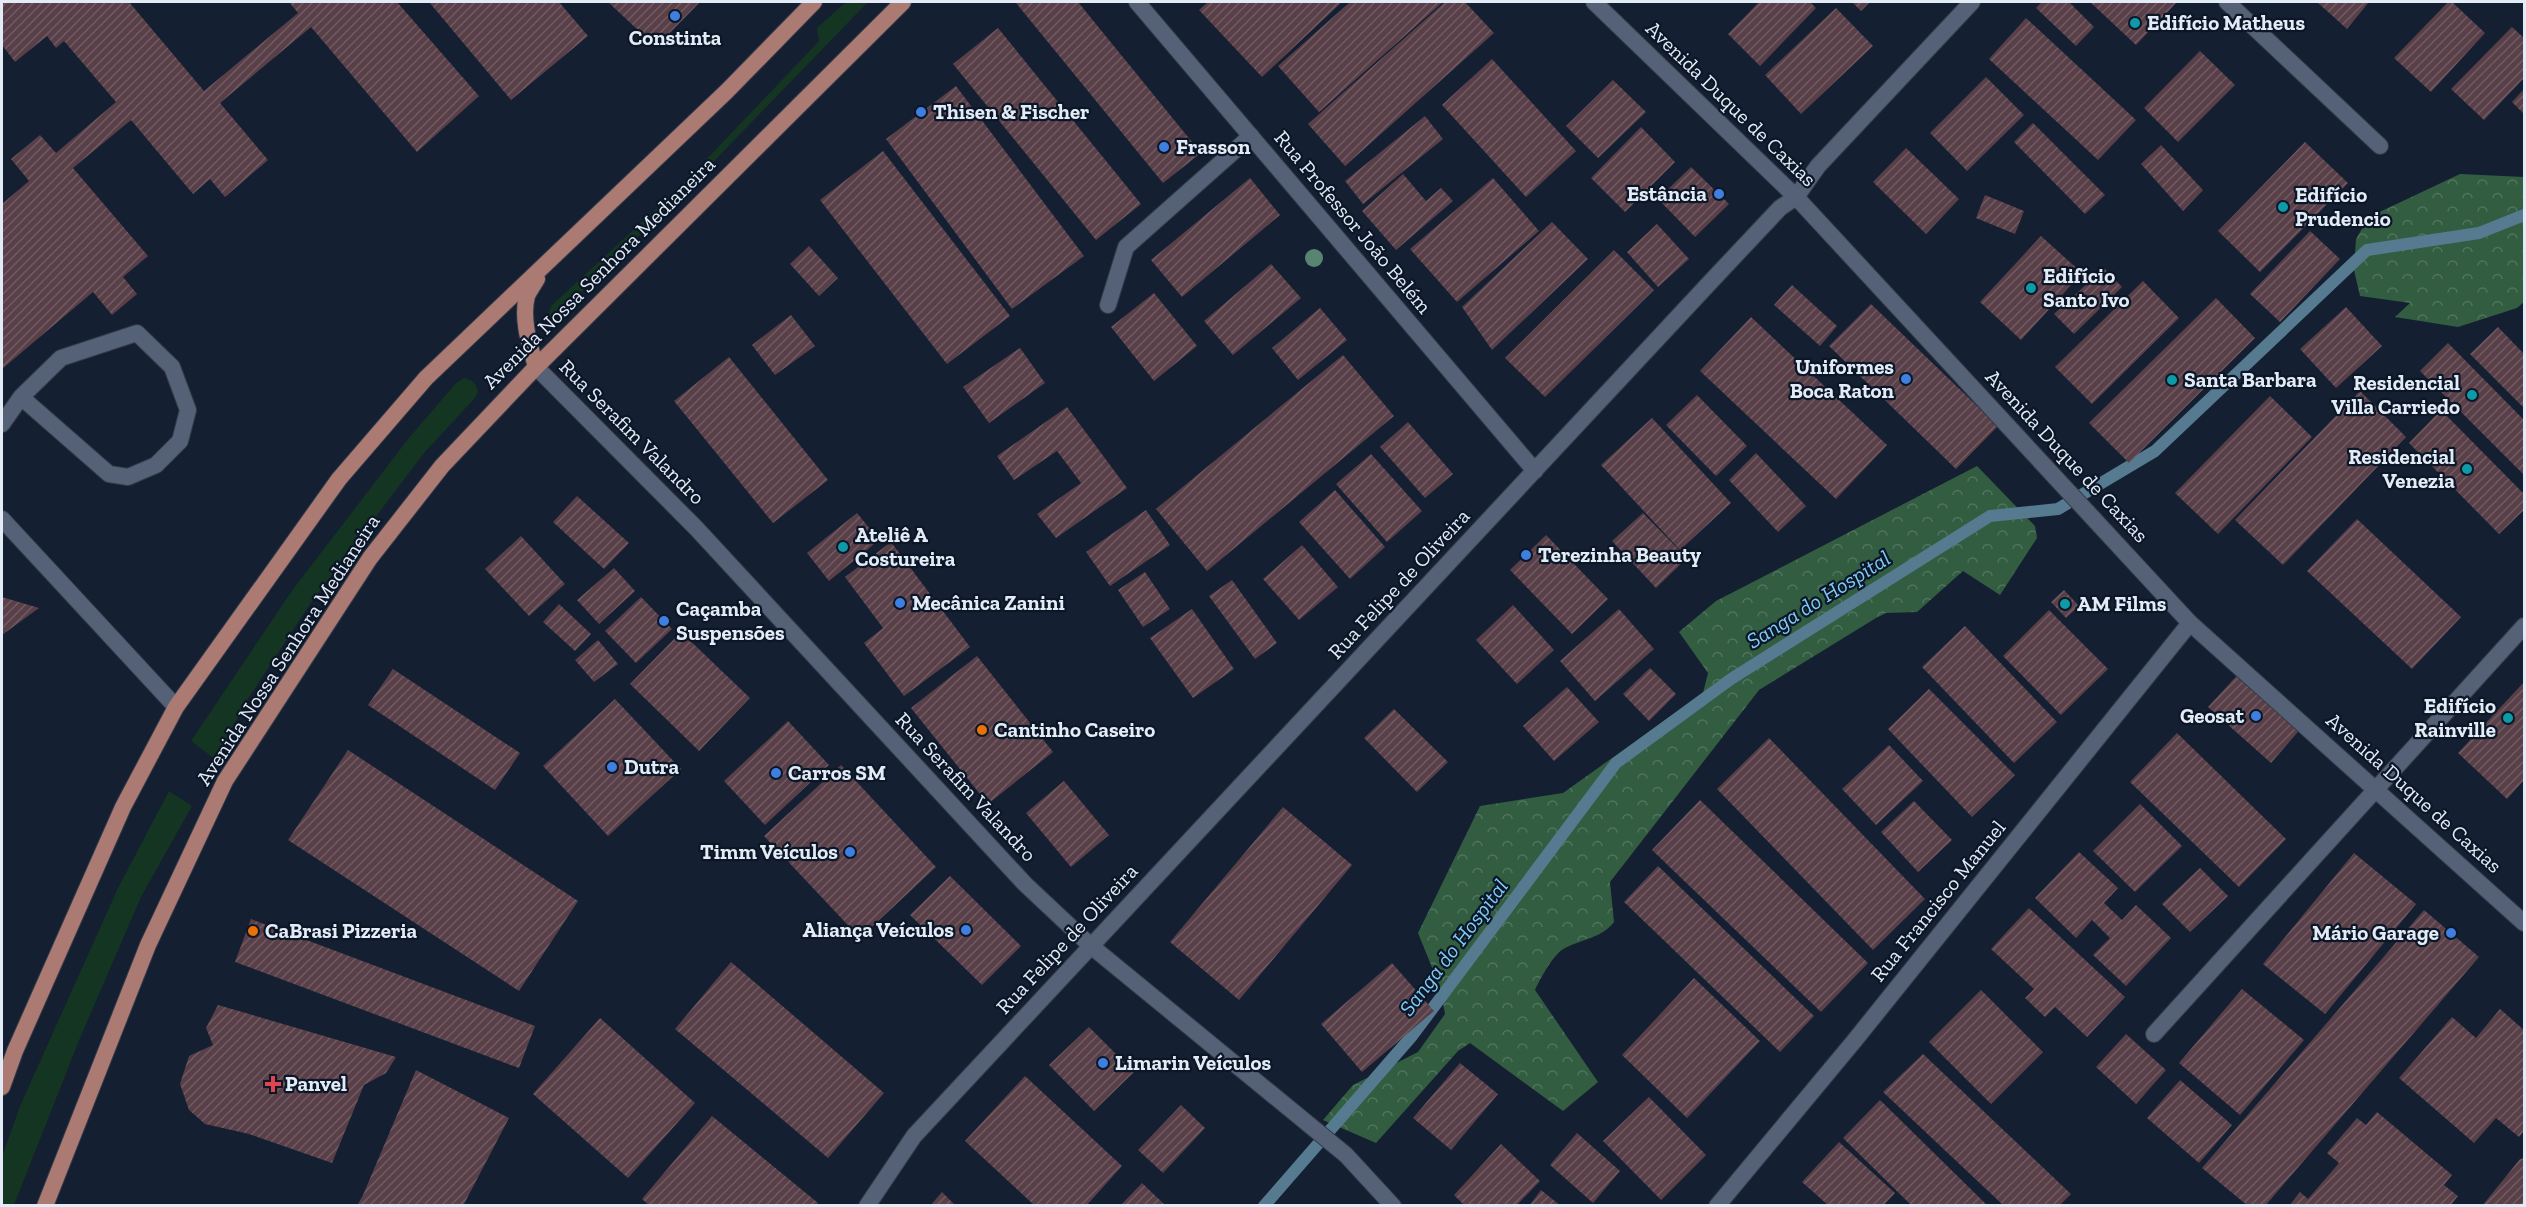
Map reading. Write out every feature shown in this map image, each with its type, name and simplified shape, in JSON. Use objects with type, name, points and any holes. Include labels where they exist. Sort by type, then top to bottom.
[{"type":"main road","name":"Avenida Nossa Senhora Medianeira","points":[[2,1087],[15,1051],[123,807],[176,707],[339,479],[426,378],[727,91],[814,2]]},
{"type":"main road","name":"Avenida Nossa Senhora Medianeira","points":[[45,1206],[148,945],[225,781],[370,558],[442,466],[536,367],[903,2]]},
{"type":"main road","points":[[536,367],[527,336],[527,296],[546,263]]},
{"type":"street","name":"Rua Professor João Belém","points":[[1137,2],[1534,471]]},
{"type":"street","name":"Avenida Duque de Caxias","points":[[1594,2],[1796,197],[2190,623],[2524,922]]},
{"type":"street","name":"Rua Felipe de Oliveira","points":[[867,1206],[914,1136],[1780,208],[1796,197],[1818,166],[1972,2]]},
{"type":"street","points":[[2227,2],[2380,146]]},
{"type":"street","points":[[1108,305],[1126,247],[1251,136]]},
{"type":"street","points":[[2,424],[21,397],[61,358],[137,333],[172,367],[189,410],[180,441],[156,465],[128,477],[109,474],[21,397]]},
{"type":"street","name":"Rua Serafim Valandro","points":[[536,367],[696,528],[1025,884],[1091,946],[1346,1155],[1393,1206]]},
{"type":"street","points":[[2,519],[176,707]]},
{"type":"street","name":"Rua Francisco Manuel","points":[[1717,1206],[1856,1040],[2190,623]]},
{"type":"street","points":[[2154,1034],[2524,626]]},
{"type":"green space","points":[[846,2],[868,2],[688,188],[546,326],[551,306],[683,184],[819,41],[817,28]]},
{"type":"green space","points":[[2460,174],[2524,177],[2524,302],[2517,308],[2458,327],[2395,317],[2410,303],[2360,296],[2354,270],[2356,239],[2369,217]]},
{"type":"green space","points":[[464,378],[474,382],[476,386],[478,392],[474,399],[424,453],[310,604],[244,705],[216,760],[191,741],[291,592],[408,439],[456,383]]},
{"type":"green space","points":[[1977,466],[2035,526],[2037,538],[2000,595],[1963,571],[1917,612],[1886,613],[1759,690],[1610,882],[1614,922],[1604,932],[1561,951],[1548,967],[1535,990],[1598,1082],[1563,1111],[1470,1043],[1458,1051],[1376,1143],[1323,1120],[1353,1085],[1418,1052],[1445,1014],[1440,987],[1418,933],[1480,806],[1563,793],[1703,693],[1708,673],[1679,632],[1716,601]]},
{"type":"green space","points":[[169,791],[192,806],[141,897],[80,1038],[14,1205],[2,1205],[2,1157],[20,1106],[118,888]]},
{"type":"building","points":[[2,2],[129,2],[204,91],[298,13],[289,2],[397,2],[479,96],[417,152],[311,27],[220,103],[268,160],[225,197],[210,179],[193,194],[131,120],[73,168],[148,256],[123,277],[137,294],[112,315],[93,292],[2,369],[2,204],[29,181],[11,159],[40,135],[56,153],[116,102],[64,41],[56,48],[47,36],[15,62],[2,45]]},
{"type":"building","points":[[429,2],[559,2],[588,36],[511,100]]},
{"type":"building","points":[[608,2],[700,2],[656,47]]},
{"type":"building","points":[[1078,2],[1201,153],[1163,183],[1016,3]]},
{"type":"building","points":[[1208,2],[1342,2],[1262,77],[1199,10]]},
{"type":"building","points":[[1350,2],[1443,2],[1319,112],[1278,66]]},
{"type":"building","points":[[1445,2],[1465,2],[1494,33],[1345,166],[1308,124]]},
{"type":"building","points":[[1759,2],[1810,2],[1816,8],[1760,66],[1728,34]]},
{"type":"building","points":[[1852,2],[1870,2],[1861,11]]},
{"type":"building","points":[[2042,2],[2069,2],[2094,27],[2076,46],[2036,8]]},
{"type":"building","name":"Edifício Matheus","points":[[2090,2],[2177,2],[2136,45]]},
{"type":"building","points":[[2317,2],[2369,2],[2347,29]]},
{"type":"building","points":[[2448,2],[2452,2],[2485,33],[2431,92],[2394,58]]},
{"type":"building","points":[[1836,8],[1873,46],[1801,114],[1765,75]]},
{"type":"building","points":[[2026,18],[2136,120],[2098,160],[1989,59]]},
{"type":"building","points":[[2512,27],[2524,38],[2524,78],[2484,120],[2451,89]]},
{"type":"building","points":[[998,28],[1141,204],[1096,240],[953,64]]},
{"type":"building","points":[[2200,51],[2235,85],[2178,142],[2144,108]]},
{"type":"building","points":[[1492,59],[1576,151],[1526,197],[1442,105]]},
{"type":"building","points":[[1986,77],[2024,115],[1967,171],[1930,133]]},
{"type":"building","points":[[1613,80],[1646,112],[1598,158],[1566,126]]},
{"type":"building","points":[[956,86],[1084,256],[1012,309],[886,139]]},
{"type":"building","points":[[2524,89],[2524,114],[2512,102]]},
{"type":"building","points":[[1425,116],[1443,139],[1363,204],[1345,181]]},
{"type":"building","points":[[2033,123],[2105,195],[2085,214],[2014,142]]},
{"type":"building","points":[[1641,127],[1675,162],[1625,212],[1591,178]]},
{"type":"building","name":"Edifício Prudencio","points":[[2305,142],[2348,183],[2260,272],[2218,231]]},
{"type":"building","points":[[2161,145],[2203,190],[2183,211],[2141,164]]},
{"type":"building","points":[[1906,148],[1959,199],[1926,234],[1873,182]]},
{"type":"building","points":[[883,151],[1010,316],[947,364],[820,200]]},
{"type":"building","points":[[1691,167],[1729,204],[1695,237],[1658,199]]},
{"type":"building","points":[[1403,174],[1426,201],[1441,188],[1453,201],[1396,250],[1362,211]]},
{"type":"building","points":[[1250,178],[1280,215],[1182,297],[1151,260]]},
{"type":"building","points":[[1493,178],[1539,231],[1457,302],[1410,249]]},
{"type":"building","points":[[1985,195],[2024,211],[2015,234],[1976,218]]},
{"type":"building","points":[[1552,222],[1588,259],[1492,350],[1462,307]]},
{"type":"building","points":[[1657,224],[1689,259],[1658,287],[1627,252]]},
{"type":"building","points":[[2310,231],[2340,259],[2280,322],[2250,294]]},
{"type":"building","name":"Edifício Santo Ivo","points":[[2041,236],[2082,273],[2021,340],[1980,302]]},
{"type":"building","points":[[809,246],[838,278],[819,296],[790,264]]},
{"type":"building","points":[[1614,250],[1654,290],[1545,397],[1505,358]]},
{"type":"building","points":[[1271,264],[1301,298],[1233,355],[1204,321]]},
{"type":"building","points":[[2104,268],[2122,287],[2074,334],[2054,314]]},
{"type":"building","points":[[2143,281],[2179,318],[2092,404],[2055,367]]},
{"type":"building","points":[[1792,285],[1837,326],[1820,346],[1774,305]]},
{"type":"building","points":[[1154,293],[1197,346],[1154,381],[1111,327]]},
{"type":"building","name":"Santa Barbara","points":[[2216,298],[2255,338],[2129,463],[2089,423]]},
{"type":"building","points":[[1871,304],[1998,426],[1956,469],[1829,346]]},
{"type":"building","points":[[2346,307],[2382,346],[2336,388],[2300,349]]},
{"type":"building","points":[[1320,308],[1347,340],[1298,380],[1272,348]]},
{"type":"building","points":[[791,315],[815,346],[775,375],[752,345]]},
{"type":"building","points":[[1751,317],[1887,445],[1836,499],[1700,371]]},
{"type":"building","points":[[2498,327],[2524,354],[2524,408],[2470,354]]},
{"type":"building","name":"Residencial Villa Carriedo","points":[[2448,343],[2524,420],[2524,475],[2420,371]]},
{"type":"building","points":[[1020,348],[1045,383],[989,423],[963,387]]},
{"type":"building","points":[[1343,355],[1394,416],[1207,571],[1156,509]]},
{"type":"building","points":[[729,357],[828,480],[773,523],[674,401]]},
{"type":"building","points":[[2360,391],[2406,437],[2283,565],[2235,520]]},
{"type":"building","points":[[1697,395],[1747,446],[1716,476],[1666,425]]},
{"type":"building","points":[[2270,396],[2312,437],[2218,534],[2175,493]]},
{"type":"building","points":[[1067,407],[1127,488],[1056,538],[1037,514],[1081,483],[1057,451],[1014,480],[997,456]]},
{"type":"building","name":"Residencial Venezia","points":[[2441,410],[2524,494],[2524,510],[2499,534],[2409,443]]},
{"type":"building","points":[[1652,418],[1731,503],[1680,550],[1601,465]]},
{"type":"building","points":[[1408,422],[1453,474],[1425,498],[1380,447]]},
{"type":"building","points":[[1756,453],[1806,506],[1778,532],[1729,480]]},
{"type":"building","points":[[1371,454],[1422,511],[1387,542],[1336,484]]},
{"type":"building","points":[[1335,490],[1385,547],[1350,579],[1299,522]]},
{"type":"building","points":[[577,496],[629,543],[604,569],[553,522]]},
{"type":"building","points":[[1146,510],[1170,545],[1110,586],[1086,552]]},
{"type":"building","name":"Ateliê A Costureira","points":[[857,513],[879,540],[829,581],[807,553]]},
{"type":"building","points":[[1643,513],[1687,558],[1656,588],[1612,541]]},
{"type":"building","points":[[2357,519],[2461,617],[2412,669],[2307,571]]},
{"type":"building","points":[[1546,535],[1608,599],[1572,634],[1510,570]]},
{"type":"building","points":[[521,536],[565,584],[529,616],[485,569]]},
{"type":"building","name":"Mecânica Zanini","points":[[891,542],[970,647],[904,696],[864,643],[883,628],[845,577]]},
{"type":"building","points":[[1302,545],[1338,587],[1299,620],[1263,579]]},
{"type":"building","points":[[614,568],[635,591],[599,624],[577,600]]},
{"type":"building","points":[[1145,572],[1170,609],[1143,627],[1118,590]]},
{"type":"building","points":[[1232,580],[1277,643],[1255,659],[1209,596]]},
{"type":"building","name":"AM Films","points":[[2064,590],[2079,606],[2066,618],[2051,602]]},
{"type":"building","points":[[2,597],[39,608],[2,635]]},
{"type":"building","points":[[641,597],[672,629],[636,663],[605,631]]},
{"type":"building","points":[[559,604],[591,634],[575,651],[543,622]]},
{"type":"building","points":[[1513,605],[1554,650],[1517,684],[1476,640]]},
{"type":"building","points":[[1192,609],[1234,669],[1193,698],[1150,638]]},
{"type":"building","points":[[1619,609],[1654,649],[1595,701],[1560,661]]},
{"type":"building","points":[[2049,610],[2108,669],[2061,715],[2003,656]]},
{"type":"building","points":[[1965,626],[2057,722],[2014,763],[1922,667]]},
{"type":"building","points":[[681,632],[750,698],[699,751],[630,684]]},
{"type":"building","points":[[598,640],[618,664],[594,682],[575,660]]},
{"type":"building","name":"Cantinho Caseiro","points":[[977,656],[1053,752],[988,804],[911,708]]},
{"type":"building","points":[[1650,668],[1676,694],[1649,721],[1623,694]]},
{"type":"building","points":[[393,669],[520,753],[495,790],[368,705]]},
{"type":"building","name":"Geosat","points":[[2242,670],[2304,725],[2271,763],[2208,707]]},
{"type":"building","name":"Edifício Rainville","points":[[2524,682],[2524,780],[2507,799],[2458,753]]},
{"type":"building","points":[[1567,687],[1599,722],[1554,761],[1523,726]]},
{"type":"building","points":[[1929,689],[2015,775],[1972,817],[1888,729]]},
{"type":"building","name":"Dutra","points":[[615,699],[681,769],[608,836],[543,766]]},
{"type":"building","points":[[1394,709],[1448,762],[1417,792],[1364,738]]},
{"type":"building","name":"Carros SM","points":[[788,721],[829,765],[765,825],[724,781]]},
{"type":"building","points":[[2177,733],[2286,839],[2239,887],[2130,782]]},
{"type":"building","points":[[1769,738],[1925,899],[1873,950],[1717,789]]},
{"type":"building","points":[[1889,745],[1923,781],[1876,825],[1842,789]]},
{"type":"building","points":[[348,750],[578,901],[519,991],[288,840]]},
{"type":"building","name":"Timm Veículos","points":[[841,765],[936,867],[860,938],[764,836]]},
{"type":"building","points":[[1064,781],[1109,835],[1071,867],[1026,813]]},
{"type":"building","points":[[1700,800],[1868,963],[1821,1012],[1652,850]]},
{"type":"building","points":[[1914,801],[1952,840],[1918,872],[1881,832]]},
{"type":"building","points":[[2140,804],[2182,846],[2135,892],[2093,851]]},
{"type":"building","points":[[1283,807],[1352,865],[1239,1000],[1170,942]]},
{"type":"building","points":[[2079,852],[2118,888],[2104,903],[2122,920],[2136,905],[2171,938],[2126,986],[2093,955],[2110,938],[2092,920],[2076,938],[2035,898]]},
{"type":"building","points":[[2354,853],[2416,904],[2325,1014],[2263,964]]},
{"type":"building","points":[[1658,866],[1814,1016],[1780,1052],[1624,902]]},
{"type":"building","points":[[2200,868],[2228,896],[2190,932],[2162,904]]},
{"type":"building","name":"Aliança Veículos","points":[[950,876],[1021,946],[982,985],[910,915]]},
{"type":"building","points":[[2029,908],[2125,997],[2087,1037],[2055,1007],[2045,1017],[2025,998],[2034,989],[1991,949]]},
{"type":"building","points":[[2424,910],[2479,957],[2265,1206],[2248,1206],[2202,1168]]},
{"type":"building","points":[[251,919],[535,1026],[519,1068],[235,962]]},
{"type":"building","points":[[731,962],[884,1093],[828,1158],[675,1029]]},
{"type":"building","points":[[1392,963],[1434,1011],[1362,1072],[1321,1024]]},
{"type":"building","points":[[1694,978],[1760,1041],[1687,1118],[1622,1055]]},
{"type":"building","points":[[2242,989],[2304,1040],[2240,1115],[2179,1063]]},
{"type":"building","points":[[1981,990],[2043,1052],[1991,1104],[1929,1042]]},
{"type":"building","name":"Panvel","points":[[218,1005],[396,1057],[386,1073],[364,1085],[332,1163],[249,1134],[205,1124],[189,1110],[180,1084],[189,1056],[213,1045],[206,1028]]},
{"type":"building","points":[[2500,1009],[2524,1030],[2524,1131],[2519,1137],[2496,1118],[2474,1143],[2399,1078],[2452,1017],[2476,1038]]},
{"type":"building","points":[[600,1018],[695,1103],[628,1178],[533,1094]]},
{"type":"building","points":[[1089,1027],[1134,1072],[1094,1111],[1049,1065]]},
{"type":"building","points":[[2126,1034],[2166,1070],[2136,1104],[2096,1067]]},
{"type":"building","points":[[1923,1054],[2071,1194],[2059,1206],[2004,1206],[1883,1092]]},
{"type":"building","points":[[1460,1063],[1498,1094],[1451,1150],[1413,1118]]},
{"type":"building","points":[[416,1070],[509,1118],[463,1206],[357,1206],[363,1195]]},
{"type":"building","points":[[1025,1076],[1122,1166],[1086,1206],[1035,1206],[965,1141]]},
{"type":"building","points":[[2180,1080],[2232,1125],[2199,1163],[2147,1118]]},
{"type":"building","points":[[1649,1097],[1706,1155],[1661,1200],[1603,1141]]},
{"type":"building","points":[[1880,1100],[1988,1206],[1912,1206],[1843,1138]]},
{"type":"building","points":[[1181,1105],[1205,1128],[1163,1173],[1138,1150]]},
{"type":"building","points":[[2377,1112],[2452,1175],[2444,1185],[2458,1196],[2450,1206],[2289,1206],[2300,1192],[2308,1199],[2339,1163],[2327,1153],[2357,1118],[2366,1125]]},
{"type":"building","points":[[712,1116],[818,1203],[816,1206],[650,1206],[642,1199]]},
{"type":"building","points":[[1577,1133],[1620,1171],[1593,1203],[1550,1165]]},
{"type":"building","points":[[1839,1142],[1895,1193],[1883,1206],[1829,1206],[1802,1182]]},
{"type":"building","points":[[1501,1144],[1540,1181],[1516,1206],[1465,1206],[1454,1195]]},
{"type":"building","points":[[2524,1158],[2524,1206],[2482,1206],[2520,1159]]},
{"type":"building","points":[[1142,1183],[1164,1204],[1162,1206],[1120,1206]]},
{"type":"building","points":[[1541,1190],[1561,1206],[1529,1206]]},
{"type":"building","points":[[942,1192],[956,1206],[930,1206]]},
{"type":"waterway","name":"Sanga do Hospital","points":[[1264,1206],[1412,1036],[1616,763],[1731,679],[1990,516],[2058,509],[2155,451],[2367,250],[2479,233],[2524,215]]},
{"type":"place","name":"Constinta","points":[[675,16]]},
{"type":"place","name":"Edifício Matheus","points":[[2135,23]]},
{"type":"place","name":"Thisen & Fischer","points":[[921,112]]},
{"type":"place","name":"Frasson","points":[[1164,147]]},
{"type":"place","name":"Estância","points":[[1719,194]]},
{"type":"place","name":"Edifício Prudencio","points":[[2283,207]]},
{"type":"place","name":"Edifício Santo Ivo","points":[[2031,288]]},
{"type":"place","name":"Uniformes Boca Raton","points":[[1906,379]]},
{"type":"place","name":"Santa Barbara","points":[[2172,380]]},
{"type":"place","name":"Residencial Villa Carriedo","points":[[2472,395]]},
{"type":"place","name":"Residencial Venezia","points":[[2467,469]]},
{"type":"place","name":"Ateliê A Costureira","points":[[843,547]]},
{"type":"place","name":"Terezinha Beauty","points":[[1526,555]]},
{"type":"place","name":"Mecânica Zanini","points":[[900,603]]},
{"type":"place","name":"AM Films","points":[[2065,604]]},
{"type":"place","name":"Caçamba Suspensões","points":[[664,621]]},
{"type":"place","name":"Geosat","points":[[2256,716]]},
{"type":"place","name":"Edifício Rainville","points":[[2508,718]]},
{"type":"place","name":"Cantinho Caseiro","points":[[982,730]]},
{"type":"place","name":"Dutra","points":[[612,767]]},
{"type":"place","name":"Carros SM","points":[[776,773]]},
{"type":"place","name":"Timm Veículos","points":[[850,852]]},
{"type":"place","name":"Aliança Veículos","points":[[966,930]]},
{"type":"place","name":"CaBrasi Pizzeria","points":[[253,931]]},
{"type":"place","name":"Mário Garage","points":[[2451,933]]},
{"type":"place","name":"Limarin Veículos","points":[[1103,1063]]},
{"type":"place","name":"Panvel","points":[[273,1084]]}]
